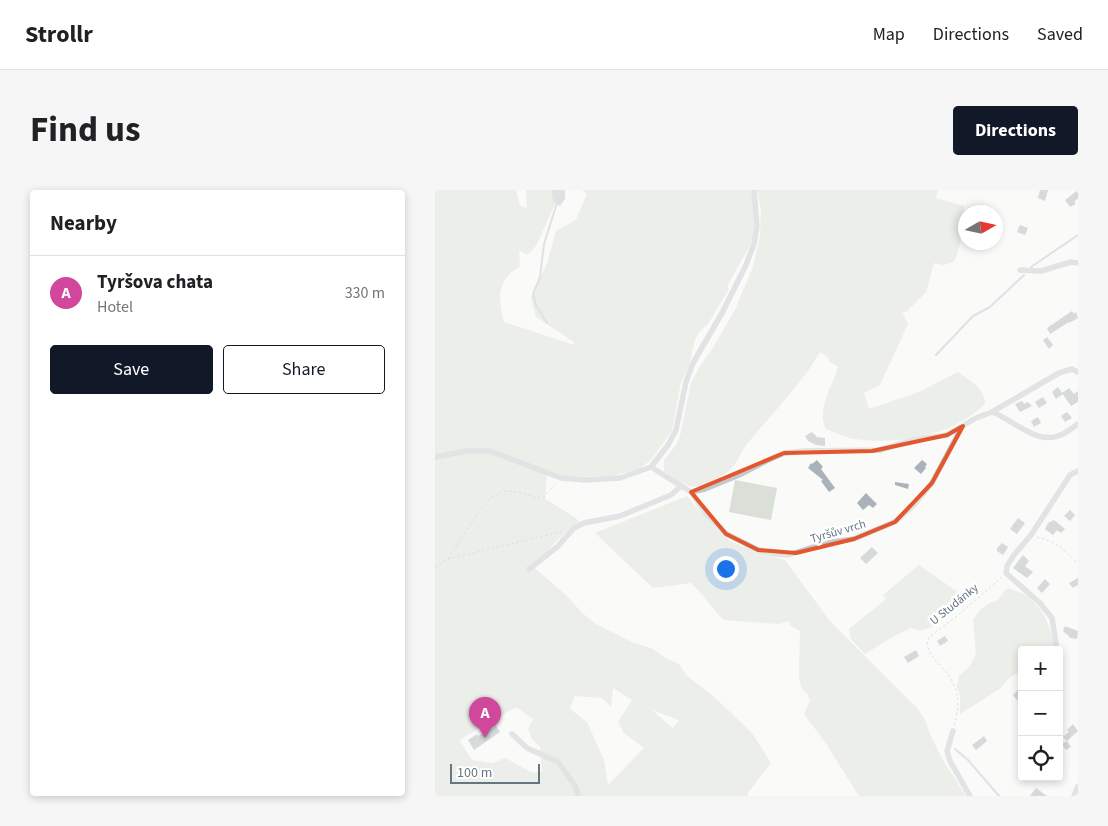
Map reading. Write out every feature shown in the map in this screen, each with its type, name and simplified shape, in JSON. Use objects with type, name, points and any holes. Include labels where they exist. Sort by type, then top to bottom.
[{"type":"street","points":[[435,457],[467,450],[490,451],[561,478],[585,480],[620,478],[651,467],[668,445],[676,430],[686,382],[693,363],[747,265],[754,244],[757,226],[755,190]]},
{"type":"street","points":[[1020,270],[1041,271],[1071,262],[1078,263]]},
{"type":"street","points":[[691,492],[705,489],[739,475],[783,453],[804,451],[872,451],[914,440],[947,435],[976,418],[992,412],[1059,373],[1072,369],[1078,372]]},
{"type":"street","points":[[992,412],[1041,437],[1048,438],[1060,436],[1078,424]]},
{"type":"street","name":"Tyršův vrch","points":[[651,467],[691,492],[707,515],[726,534],[758,550],[775,554],[796,553],[826,544],[854,539],[895,522],[914,505],[932,483],[963,426]]},
{"type":"street","points":[[1056,646],[1052,618],[1040,603],[1007,573],[1007,566],[1013,555],[1031,535],[1070,475],[1078,471]]},
{"type":"street","points":[[529,569],[557,548],[574,528],[584,523],[620,516],[671,495],[681,486]]},
{"type":"street","points":[[953,731],[947,751],[949,761],[971,796]]},
{"type":"street","points":[[512,734],[527,748],[558,762],[576,787],[578,796]]},
{"type":"street","points":[[1074,796],[1078,786]]},
{"type":"path","points":[[448,559],[479,511],[491,498],[503,491],[519,492],[537,498],[544,497],[561,478]]},
{"type":"path","points":[[435,567],[448,559],[574,528]]},
{"type":"path","points":[[1031,535],[1050,540],[1062,547],[1078,564]]},
{"type":"path","name":"U Studánky","points":[[953,731],[958,714],[959,698],[957,690],[949,676],[933,660],[927,644],[929,638],[1007,573]]},
{"type":"highlighted area","points":[[963,426],[932,483],[895,522],[854,539],[796,553],[758,550],[726,534],[691,492],[784,453],[872,451],[947,435]]},
{"type":"shaded area","points":[[435,190],[516,190],[520,206],[527,208],[526,190],[551,190],[555,204],[536,246],[527,255],[519,250],[520,266],[512,272],[503,284],[500,297],[501,305],[504,322],[574,345],[574,342],[536,317],[531,298],[547,263],[556,231],[576,220],[587,194],[582,190],[752,190],[755,224],[751,244],[727,286],[729,289],[708,324],[698,333],[689,366],[681,382],[672,430],[651,460],[639,469],[612,476],[566,477],[547,470],[545,499],[576,518],[579,522],[530,564],[596,624],[634,643],[653,649],[665,658],[679,664],[687,676],[712,695],[752,733],[771,763],[747,794],[748,796],[435,796]],"holes":[[[613,688],[632,700],[618,722],[624,733],[644,748],[608,785],[604,760],[587,722],[570,709],[575,696],[602,698],[611,707]],[[516,707],[533,719],[528,729],[532,739],[540,747],[542,772],[531,772],[505,758],[493,763],[472,760],[459,740]],[[652,710],[679,720],[673,728]]]},
{"type":"shaded area","points":[[551,190],[565,190],[565,199],[560,206],[553,202]]},
{"type":"shaded area","points":[[757,190],[938,190],[936,198],[960,205],[958,205],[958,250],[954,262],[943,265],[934,263],[926,292],[906,312],[902,311],[908,324],[880,385],[864,393],[869,409],[919,392],[958,372],[980,389],[985,404],[957,424],[924,436],[889,441],[872,441],[848,437],[826,429],[823,421],[826,398],[838,367],[820,352],[795,388],[746,446],[729,471],[709,483],[694,487],[685,484],[664,471],[664,460],[676,445],[680,436],[691,383],[735,310],[753,267],[760,236],[761,209]]},
{"type":"shaded area","points":[[735,480],[777,488],[771,520],[729,512]]},
{"type":"shaded area","points":[[687,496],[716,529],[732,542],[785,560],[829,620],[917,708],[925,720],[941,757],[966,796],[859,796],[825,742],[804,714],[810,701],[807,693],[802,689],[799,678],[800,631],[790,625],[790,621],[777,624],[724,620],[691,583],[653,588],[595,533]]},
{"type":"shaded area","points":[[919,565],[959,593],[964,606],[953,610],[953,613],[933,626],[922,630],[911,628],[865,654],[851,639],[849,629],[886,599],[883,595]]},
{"type":"shaded area","points":[[1008,588],[1024,594],[1035,603],[1048,624],[1053,646],[1018,646],[1018,673],[1008,679],[1001,688],[960,714],[960,696],[957,686],[959,676],[969,667],[976,654],[973,620],[979,611],[988,604],[998,600]]},
{"type":"building","points":[[1040,190],[1048,190],[1045,201],[1038,198]]},
{"type":"building","points":[[1078,190],[1078,198],[1074,202],[1076,204],[1070,207],[1065,200]]},
{"type":"building","points":[[1020,225],[1028,228],[1025,235],[1017,232]]},
{"type":"building","points":[[1072,311],[1074,314],[1076,312],[1078,318],[1050,334],[1047,328]]},
{"type":"building","points":[[1047,337],[1053,345],[1049,349],[1043,340]]},
{"type":"building","points":[[1058,387],[1063,394],[1056,399],[1052,392]]},
{"type":"building","points":[[1069,388],[1074,394],[1078,391],[1078,402],[1071,406],[1062,393]]},
{"type":"building","points":[[1043,397],[1047,403],[1039,408],[1035,402]]},
{"type":"building","points":[[1022,401],[1024,404],[1028,402],[1032,406],[1020,412],[1015,404]]},
{"type":"building","points":[[1067,412],[1072,418],[1065,422],[1061,416]]},
{"type":"building","points":[[1038,417],[1041,423],[1034,427],[1031,421]]},
{"type":"building","points":[[812,432],[817,437],[825,438],[825,446],[816,445],[808,441],[805,436]]},
{"type":"building","points":[[817,460],[823,467],[821,469],[835,488],[829,492],[821,481],[823,480],[808,468],[811,463]]},
{"type":"building","points":[[922,460],[927,464],[921,474],[914,468]]},
{"type":"building","points":[[895,482],[909,484],[908,489],[895,485]]},
{"type":"building","points":[[866,493],[877,504],[873,508],[869,505],[863,510],[857,503]]},
{"type":"building","points":[[1070,510],[1075,515],[1070,521],[1064,516]]},
{"type":"building","points":[[1018,518],[1025,523],[1017,534],[1010,529]]},
{"type":"building","points":[[1054,520],[1065,529],[1061,533],[1057,530],[1053,535],[1045,529],[1048,523]]},
{"type":"building","points":[[1002,543],[1008,547],[1003,555],[997,551],[997,548]]},
{"type":"building","points":[[872,547],[878,553],[866,564],[860,558]]},
{"type":"building","points":[[1023,555],[1029,561],[1025,566],[1033,572],[1027,578],[1013,568]]},
{"type":"building","points":[[1078,578],[1078,585],[1073,588],[1069,583]]},
{"type":"building","points":[[1045,579],[1050,584],[1042,593],[1037,588]]},
{"type":"building","points":[[1065,626],[1078,631],[1077,639],[1070,638],[1063,631]]},
{"type":"building","points":[[945,636],[948,641],[940,646],[937,641]]},
{"type":"building","points":[[916,650],[919,656],[908,663],[904,657]]},
{"type":"building","points":[[1018,690],[1018,699],[1013,695]]},
{"type":"building","points":[[1073,724],[1078,731],[1067,741],[1063,737],[1069,732],[1067,730]]},
{"type":"building","points":[[496,726],[500,732],[474,750],[468,740]]},
{"type":"building","points":[[984,736],[987,741],[976,750],[972,745]]},
{"type":"building","points":[[1067,741],[1071,747],[1066,750],[1063,743]]},
{"type":"building","points":[[1036,788],[1047,796],[1030,796]]},
{"type":"waterway","points":[[547,323],[536,305],[533,294],[540,277],[544,244],[557,203]]},
{"type":"waterway","points":[[1031,267],[1078,235]]},
{"type":"waterway","points":[[936,355],[973,316],[990,307],[1024,275]]},
{"type":"waterway","points":[[955,749],[968,760],[999,796]]},
{"type":"place","name":"Tyršova chata","points":[[485,738]]}]
